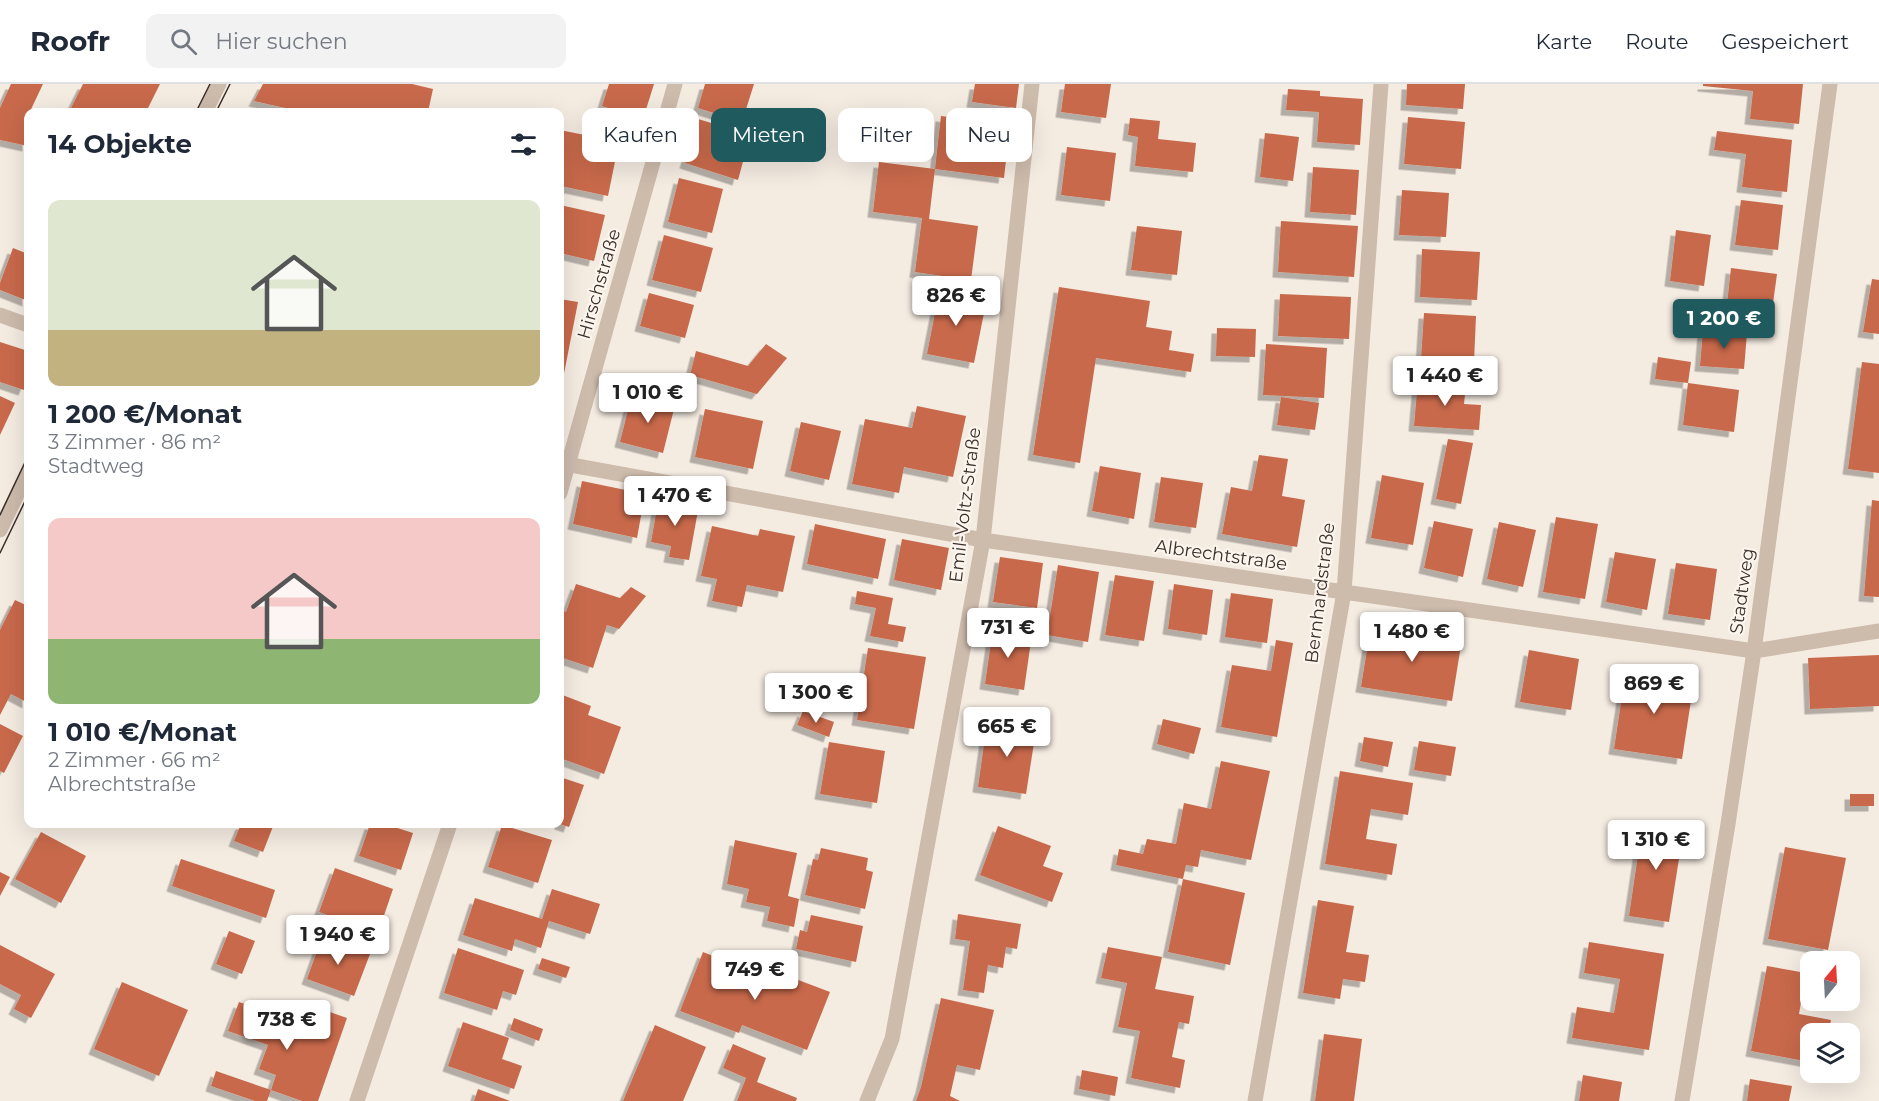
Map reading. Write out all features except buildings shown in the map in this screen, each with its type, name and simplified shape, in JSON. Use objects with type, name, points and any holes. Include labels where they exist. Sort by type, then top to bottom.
[{"type":"street","points":[[207,108],[219,84]]},
{"type":"street","name":"Hirschstraße","points":[[564,464],[675,84]]},
{"type":"street","name":"Emil-Voltz-Straße","points":[[867,1101],[892,1039],[983,540],[1032,84]]},
{"type":"street","name":"Bernhardstraße","points":[[1255,1101],[1344,592],[1382,84]]},
{"type":"street","name":"Stadtweg","points":[[1682,1101],[1754,651],[1830,84]]},
{"type":"street","points":[[0,315],[24,324]]},
{"type":"street","name":"Albrechtstraße","points":[[564,464],[983,540],[1754,651],[1879,631]]},
{"type":"street","points":[[0,530],[24,480]]},
{"type":"street","points":[[357,1101],[449,828]]},
{"type":"tram line","points":[[198,108],[210,84]]},
{"type":"tram line","points":[[218,108],[230,84]]},
{"type":"tram line","points":[[0,515],[24,464]]},
{"type":"tram line","points":[[0,553],[24,503]]}]
